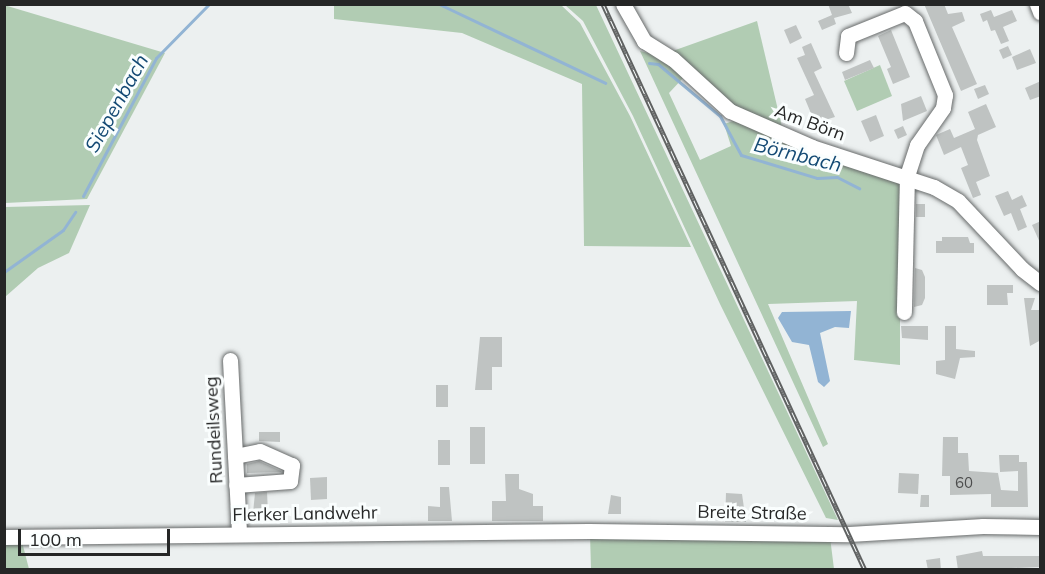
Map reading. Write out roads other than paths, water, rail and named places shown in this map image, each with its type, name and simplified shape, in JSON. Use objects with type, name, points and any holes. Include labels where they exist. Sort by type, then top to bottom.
[{"type":"street","name":"Am Börn","points":[[623,4],[644,41],[673,59],[707,92],[748,121],[812,147],[907,175],[958,201],[1022,269],[1041,283]]},
{"type":"street","points":[[1037,4],[1041,12]]},
{"type":"street","points":[[846,53],[848,36],[900,12],[915,21],[943,86],[945,102],[922,133],[907,175],[904,312]]},
{"type":"street","name":"Rundeilsweg","points":[[230,360],[239,455],[239,534]]},
{"type":"street","points":[[239,455],[260,451],[292,465],[290,481],[240,485]]},
{"type":"street","name":"Breite Straße","points":[[462,532],[849,534],[982,526],[1041,527]]},
{"type":"street","name":"Flerker Landwehr","points":[[4,537],[462,532]]},
{"type":"water","points":[[851,311],[849,328],[835,327],[820,333],[830,381],[824,387],[818,382],[809,345],[792,342],[778,318],[782,312]]},
{"type":"waterway","name":"Siepenbach","points":[[83,196],[156,58],[209,4]]},
{"type":"waterway","name":"Siepenbach","points":[[439,4],[605,83]]},
{"type":"waterway","name":"Börnbach","points":[[649,63],[658,64],[720,116],[741,155],[817,178],[837,177],[859,188]]},
{"type":"waterway","name":"Siepenbach","points":[[4,272],[63,230],[75,212]]},
{"type":"railway","points":[[603,4],[865,570]]}]
